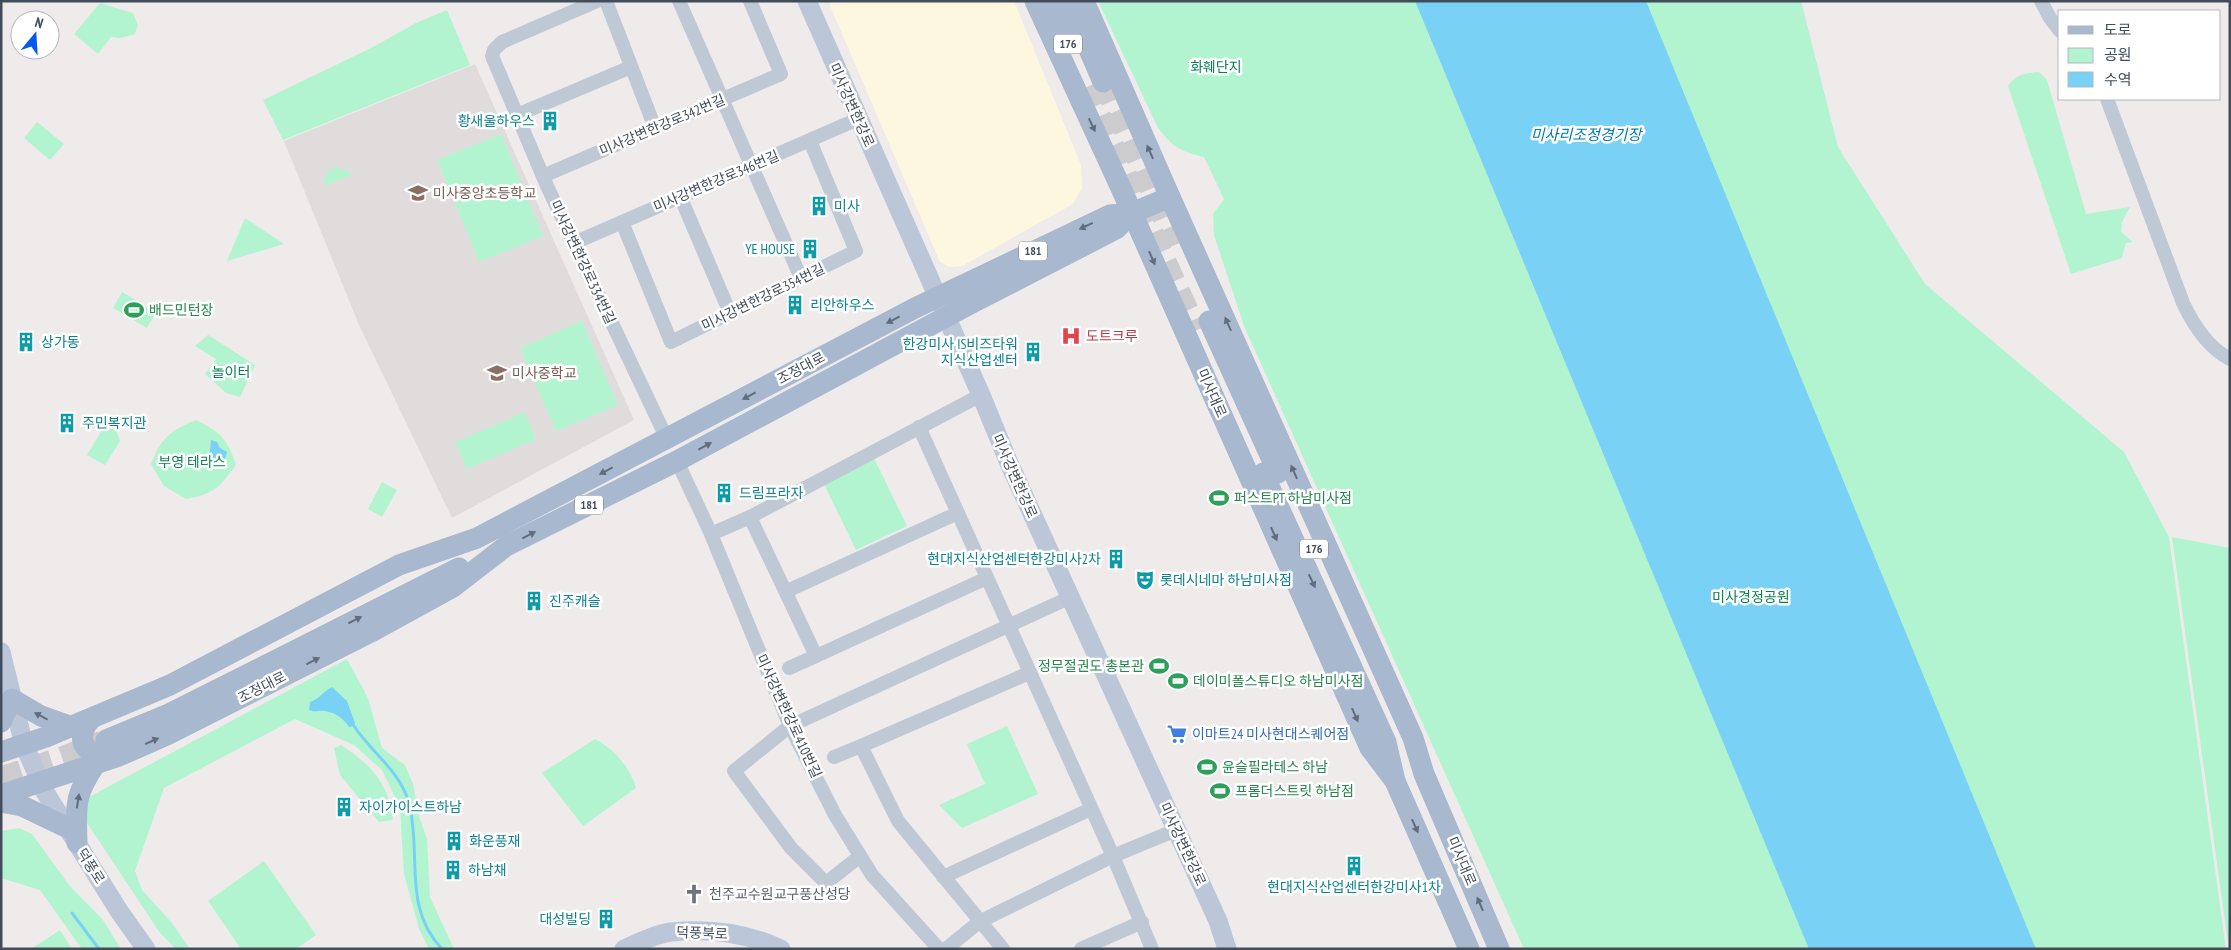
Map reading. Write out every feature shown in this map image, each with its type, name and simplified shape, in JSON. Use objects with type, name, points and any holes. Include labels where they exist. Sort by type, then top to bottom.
[{"type":"main road","name":"미사대로","points":[[1035,1],[1095,81],[1170,197],[1414,738],[1424,774],[1499,949]]},
{"type":"main road","name":"미사대로","points":[[1051,1],[1095,81]]},
{"type":"main road","name":"미사대로","points":[[1068,1],[1095,81],[1132,213],[1370,748],[1395,781]]},
{"type":"main road","name":"미사대로","points":[[1084,1],[1095,81]]},
{"type":"main road","name":"조정대로","points":[[1,795],[96,763],[105,736],[170,685],[399,566],[476,538],[937,298],[1110,215],[1132,213],[1170,197]]},
{"type":"main road","name":"조정대로","points":[[1,752],[72,726],[105,736],[167,734],[371,632],[453,587],[506,546],[677,461],[946,317],[1116,230],[1132,213]]},
{"type":"main road","name":"미사대로","points":[[1424,774],[1400,737],[1203,325],[1386,742],[1395,781],[1469,949]]},
{"type":"main road","points":[[1,722],[12,699],[41,716],[72,726]]},
{"type":"main road","points":[[1,802],[22,806],[72,836],[76,803],[80,790],[96,763]]},
{"type":"street","name":"미사강변한강로334번길","points":[[597,1],[502,42],[494,50],[492,56],[543,176],[667,439]]},
{"type":"street","points":[[606,1],[655,128]]},
{"type":"street","points":[[679,1],[750,166],[801,278]]},
{"type":"street","name":"미사강변한강로342번길","points":[[543,176],[781,74],[750,1]]},
{"type":"street","name":"미사강변한강로","points":[[807,1],[981,395],[1009,463],[1222,931],[1227,949]]},
{"type":"street","points":[[2041,1],[2058,28]]},
{"type":"street","points":[[517,115],[631,67]]},
{"type":"street","points":[[2107,100],[2190,318],[2213,346],[2230,360]]},
{"type":"street","name":"미사강변한강로346번길","points":[[574,243],[858,119]]},
{"type":"street","name":"미사강변한강로354번길","points":[[622,222],[671,342],[856,252],[810,141]]},
{"type":"street","points":[[680,196],[730,313]]},
{"type":"street","points":[[711,534],[750,517],[981,395]]},
{"type":"street","points":[[919,427],[1113,856],[1152,949]]},
{"type":"street","name":"미사강변한강로410번길","points":[[677,461],[711,534],[790,726],[835,815],[859,857],[872,875],[939,949]]},
{"type":"street","points":[[787,591],[958,513]]},
{"type":"street","points":[[750,517],[787,591],[816,656]]},
{"type":"street","points":[[789,668],[987,578]]},
{"type":"street","points":[[859,857],[826,883],[791,848],[734,771],[790,726],[1070,597]]},
{"type":"street","name":"덕풍로","points":[[1,652],[24,745],[40,781],[119,911],[146,949]]},
{"type":"street","points":[[834,757],[1030,672]]},
{"type":"street","points":[[861,746],[898,821],[1003,949]]},
{"type":"street","points":[[943,877],[1091,809]]},
{"type":"street","points":[[946,949],[979,922],[1113,856],[1176,830]]},
{"type":"street","points":[[1081,949],[1142,922]]},
{"type":"street","name":"덕풍북로","points":[[624,949],[670,932],[707,931],[749,937],[781,949]]},
{"type":"shaded area","points":[[828,1],[1014,1],[1081,165],[1082,188],[1073,204],[962,266],[950,267],[940,262]]},
{"type":"shaded area","points":[[475,64],[634,420],[452,518],[359,325],[284,141]]},
{"type":"green space","name":"미사경정공원","points":[[1098,1],[1801,1],[1838,147],[1925,284],[2124,452],[2169,537],[2226,949],[1524,949],[1244,326],[1214,235],[1213,214],[1224,199],[1204,157],[1178,148],[1158,128]]},
{"type":"green space","points":[[100,3],[133,13],[138,25],[135,34],[121,38],[111,37],[98,54],[74,34]]},
{"type":"green space","points":[[447,10],[470,65],[283,140],[263,100],[373,47],[416,23]]},
{"type":"green space","points":[[2039,72],[2047,80],[2086,214],[2130,207],[2122,222],[2121,232],[2133,242],[2126,243],[2122,258],[2071,274],[2008,86],[2021,75]]},
{"type":"green space","points":[[37,122],[64,144],[50,160],[24,138]]},
{"type":"green space","points":[[501,134],[543,236],[479,262],[437,160]]},
{"type":"green space","points":[[335,167],[348,171],[352,175],[325,185],[326,173]]},
{"type":"green space","points":[[245,218],[284,244],[227,261]]},
{"type":"green space","name":"배드민턴장","points":[[122,292],[156,312],[147,328],[113,308]]},
{"type":"green space","points":[[582,321],[618,405],[556,431],[520,348]]},
{"type":"green space","name":"놀이터","points":[[208,335],[255,365],[240,397],[226,393],[205,374],[216,359],[195,346]]},
{"type":"green space","points":[[525,412],[536,439],[467,469],[455,442]]},
{"type":"green space","points":[[111,415],[120,441],[105,465],[87,455]]},
{"type":"green space","name":"부영 테라스","points":[[196,420],[212,428],[222,437],[236,465],[215,489],[203,495],[186,499],[164,486],[151,464],[163,441],[173,431]]},
{"type":"green space","points":[[874,458],[907,526],[856,550],[823,482]]},
{"type":"green space","points":[[382,482],[397,490],[382,517],[368,509]]},
{"type":"green space","points":[[2172,537],[2230,548],[2230,949],[2228,943]]},
{"type":"green space","points":[[347,659],[368,698],[382,748],[405,765],[413,784],[419,816],[427,839],[430,897],[454,949],[429,949],[419,929],[404,874],[400,808],[382,770],[354,745],[295,719],[164,788],[135,871],[142,890],[171,922],[190,949],[176,949],[160,933],[83,817],[89,797]]},
{"type":"green space","points":[[1007,726],[1038,794],[962,828],[939,805],[985,784],[967,744]]},
{"type":"green space","points":[[595,739],[615,753],[630,773],[636,788],[583,826],[542,773]]},
{"type":"green space","points":[[341,745],[362,760],[377,776],[387,795],[393,820],[379,822],[340,775],[334,748]]},
{"type":"green space","points":[[19,828],[32,834],[69,885],[103,920],[121,949],[82,949],[40,890],[1,878],[1,831]]},
{"type":"green space","points":[[264,861],[316,935],[296,949],[241,949],[208,901]]},
{"type":"green space","points":[[60,930],[72,949],[31,949]]},
{"type":"water","name":"미사리조정경기장","points":[[1415,1],[1646,1],[2036,949],[1809,949]]},
{"type":"water","points":[[211,440],[217,442],[220,448],[227,452],[225,459],[218,459],[212,464],[208,463],[206,456],[210,451]]},
{"type":"water","points":[[332,687],[347,701],[355,723],[354,726],[349,727],[333,713],[309,710],[310,702]]},
{"type":"waterway","points":[[354,726],[393,772],[405,792],[413,822],[417,898],[422,916],[430,933],[442,949]]},
{"type":"waterway","points":[[72,913],[99,949]]},
{"type":"tunnel","points":[[1103,82],[1175,245]]},
{"type":"tunnel","points":[[1087,87],[1197,330]]},
{"type":"tunnel","points":[[1,777],[62,757],[102,741]]},
{"type":"place","name":"황새울하우스","points":[[550,121]]},
{"type":"place","name":"미사중앙초등학교","points":[[418,193]]},
{"type":"place","name":"미사","points":[[819,206]]},
{"type":"place","name":"YE HOUSE","points":[[810,249]]},
{"type":"place","name":"리안하우스","points":[[795,305]]},
{"type":"place","name":"배드민턴장","points":[[134,310]]},
{"type":"place","name":"도트크루","points":[[1071,336]]},
{"type":"place","name":"상가동","points":[[26,342]]},
{"type":"place","name":"한강미사 IS비즈타워 지식산업센터","points":[[1033,352]]},
{"type":"place","name":"미사중학교","points":[[497,373]]},
{"type":"place","name":"주민복지관","points":[[67,423]]},
{"type":"place","name":"드림프라자","points":[[724,493]]},
{"type":"place","name":"퍼스트PT 하남미사점","points":[[1219,498]]},
{"type":"place","name":"현대지식산업센터한강미사2차","points":[[1116,559]]},
{"type":"place","name":"롯데시네마 하남미사점","points":[[1145,580]]},
{"type":"place","name":"진주캐슬","points":[[534,601]]},
{"type":"place","name":"정무절권도 총본관","points":[[1159,666]]},
{"type":"place","name":"데이미폴스튜디오 하남미사점","points":[[1178,681]]},
{"type":"place","name":"이마트24 미사현대스퀘어점","points":[[1177,734]]},
{"type":"place","name":"윤슬필라테스 하남","points":[[1207,767]]},
{"type":"place","name":"프롬더스트릿 하남점","points":[[1220,791]]},
{"type":"place","name":"자이가이스트하남","points":[[344,807]]},
{"type":"place","name":"화운풍재","points":[[454,841]]},
{"type":"place","name":"현대지식산업센터한강미사1차","points":[[1354,866]]},
{"type":"place","name":"하남채","points":[[453,870]]},
{"type":"place","name":"천주교수원교구풍산성당","points":[[694,894]]},
{"type":"place","name":"대성빌딩","points":[[606,919]]},
{"type":"park label","name":"화훼단지","points":[[1216,67]]}]
